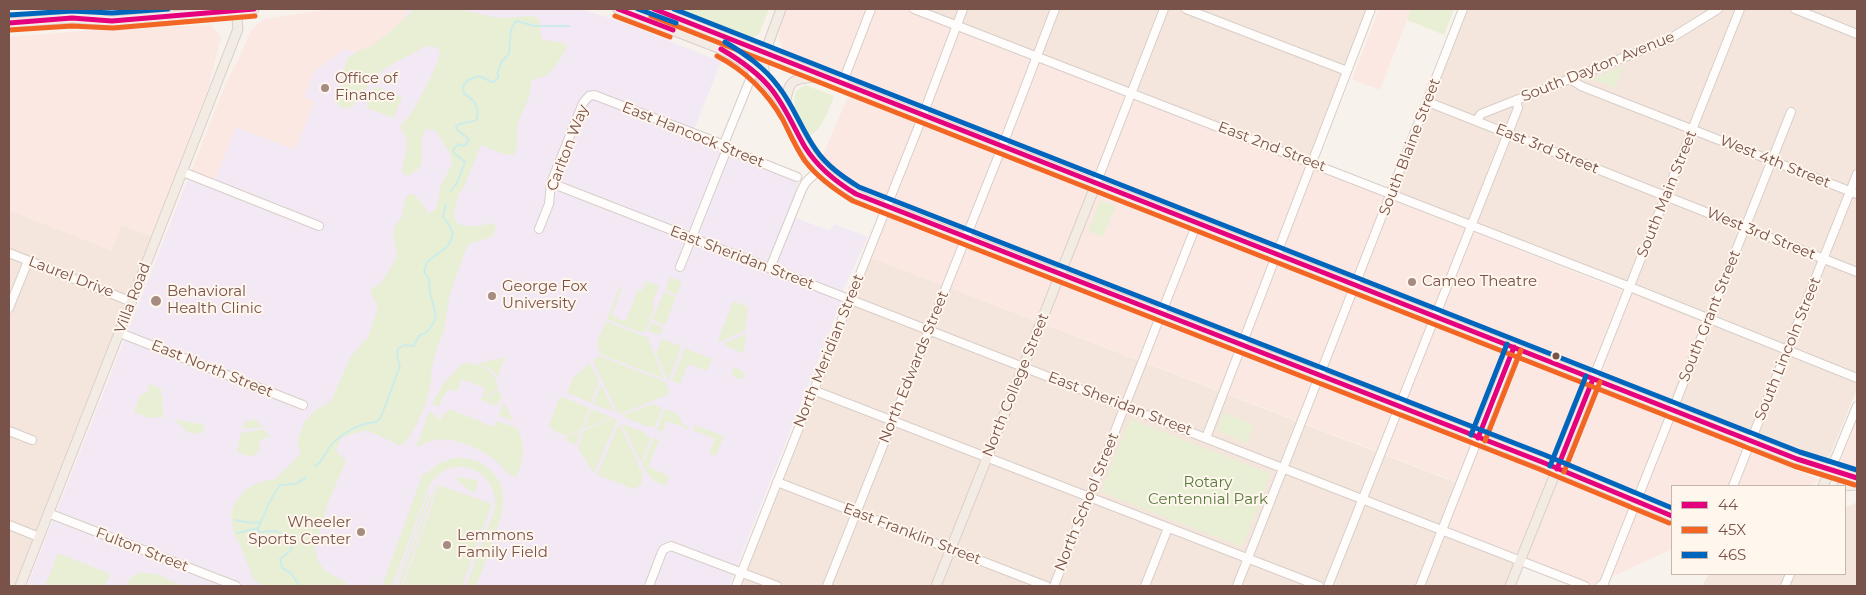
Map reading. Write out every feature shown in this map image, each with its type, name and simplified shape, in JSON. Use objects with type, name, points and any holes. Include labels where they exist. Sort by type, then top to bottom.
[{"type":"main road","points":[[9,24],[72,18],[110,9]]},
{"type":"main road","points":[[72,18],[112,21],[254,9]]},
{"type":"main road","points":[[618,9],[716,47],[754,70],[766,82],[785,108],[798,136],[821,168],[849,190],[886,207],[1557,469],[1671,516]]},
{"type":"main road","points":[[654,9],[1797,459],[1857,478]]},
{"type":"main road","points":[[766,82],[763,62],[765,52],[782,9]]},
{"type":"main road","name":"Villa Road","points":[[20,586],[238,29],[236,10]]},
{"type":"main road","points":[[716,47],[740,50],[753,54],[765,52]]},
{"type":"main road","points":[[785,108],[787,91],[791,82],[801,78],[822,76]]},
{"type":"main road","name":"North College Street","points":[[936,586],[1096,184]]},
{"type":"main road","points":[[1510,586],[1594,379]]},
{"type":"main road","points":[[1824,485],[1832,469]]},
{"type":"street","points":[[72,18],[74,9]]},
{"type":"street","points":[[842,84],[871,9]]},
{"type":"street","name":"East 2nd Street","points":[[914,9],[1630,287],[1857,378]]},
{"type":"street","name":"North Meridian Street","points":[[736,586],[964,9]]},
{"type":"street","name":"North Edwards Street","points":[[827,586],[1002,147],[1054,9]]},
{"type":"street","points":[[1096,184],[1164,9]]},
{"type":"street","points":[[1186,9],[1347,71]]},
{"type":"street","points":[[1206,438],[1240,345],[1371,9]]},
{"type":"street","name":"South Blaine Street","points":[[1237,586],[1464,9]]},
{"type":"street","name":"South Dayton Avenue","points":[[1476,121],[1481,114],[1668,40],[1718,9]]},
{"type":"street","name":"South Main Street","points":[[1594,379],[1740,9]]},
{"type":"street","points":[[1795,9],[1857,34]]},
{"type":"street","points":[[680,267],[754,70]]},
{"type":"street","name":"West 4th Street","points":[[1570,79],[1581,86],[1854,193]]},
{"type":"street","name":"East Hancock Street","points":[[589,96],[594,95],[719,143],[797,177]]},
{"type":"street","name":"Carlton Way","points":[[539,229],[549,204],[551,183],[583,103],[589,96]]},
{"type":"street","points":[[1328,586],[1518,108],[1516,100]]},
{"type":"street","name":"East 3rd Street","points":[[1428,102],[1666,196]]},
{"type":"street","name":"South Grant Street","points":[[1600,586],[1604,583],[1791,112]]},
{"type":"street","points":[[770,268],[802,189],[806,182],[821,168]]},
{"type":"street","points":[[183,172],[319,226]]},
{"type":"street","name":"South Lincoln Street","points":[[1733,485],[1824,258],[1854,193],[1857,174]]},
{"type":"street","name":"East Sheridan Street","points":[[551,183],[1585,586]]},
{"type":"street","name":"West 3rd Street","points":[[1666,196],[1857,272]]},
{"type":"street","name":"North School Street","points":[[1054,586],[1197,223]]},
{"type":"street","name":"Laurel Drive","points":[[9,253],[132,302]]},
{"type":"street","points":[[9,308],[28,260]]},
{"type":"street","name":"East North Street","points":[[120,333],[303,405]]},
{"type":"street","points":[[1420,586],[1514,347]]},
{"type":"street","points":[[814,390],[1319,586]]},
{"type":"street","points":[[1832,469],[1857,406]]},
{"type":"street","points":[[9,431],[32,440]]},
{"type":"street","name":"East Franklin Street","points":[[777,482],[1046,586]]},
{"type":"street","name":"Fulton Street","points":[[48,513],[236,586]]},
{"type":"street","points":[[9,525],[39,537]]},
{"type":"street","points":[[1145,586],[1168,528]]},
{"type":"street","points":[[649,586],[662,552],[667,547],[675,546],[777,586]]},
{"type":"shaded area","points":[[331,9],[408,9],[399,28],[315,102],[295,150],[236,127],[215,180],[191,171],[226,83],[252,29],[264,19]]},
{"type":"shaded area","name":"George Fox University","points":[[408,9],[582,9],[622,22],[715,59],[721,62],[691,137],[718,147],[721,151],[799,181],[788,215],[830,231],[834,224],[868,237],[844,288],[840,305],[729,586],[27,586],[191,171],[215,180],[236,127],[295,150],[315,102],[304,97],[315,71],[345,49],[364,56],[399,28]]},
{"type":"shaded area","points":[[781,9],[910,9],[1701,322],[1663,416],[1821,480],[1809,485],[1671,485],[1671,549],[1592,586],[1585,586],[1442,530],[1460,483],[867,256],[882,218],[881,196],[850,181],[835,170],[823,155],[856,78],[784,50],[779,40]]},
{"type":"shaded area","points":[[913,9],[1371,9],[1311,163]]},
{"type":"shaded area","points":[[1379,9],[1411,9],[1380,90],[1352,79]]},
{"type":"shaded area","points":[[1463,9],[1857,9],[1857,389],[1828,460],[1670,398],[1700,322],[1633,295],[1569,264],[1392,194]]},
{"type":"shaded area","points":[[211,25],[221,37],[208,89],[151,236],[121,225],[111,250],[9,210],[9,37],[106,29]]},
{"type":"shaded area","points":[[9,210],[111,250],[121,225],[151,236],[14,586],[9,586]]},
{"type":"shaded area","points":[[867,256],[1460,484],[1521,560],[1510,586],[736,586]]},
{"type":"shaded area","points":[[1857,420],[1857,468],[1839,465]]},
{"type":"shaded area","points":[[1857,502],[1857,586],[1702,586],[1708,575],[1846,575],[1846,508]]},
{"type":"green space","points":[[415,9],[458,9],[498,18],[533,16],[539,19],[541,38],[564,43],[567,48],[550,72],[540,78],[535,78],[531,82],[530,94],[517,128],[517,144],[514,155],[503,154],[481,145],[464,187],[459,194],[454,217],[456,222],[467,226],[494,223],[496,229],[491,237],[469,244],[465,252],[450,294],[444,331],[431,370],[430,389],[418,422],[400,446],[366,430],[341,438],[336,451],[346,461],[329,500],[315,548],[318,561],[325,571],[347,583],[347,586],[262,586],[253,578],[239,542],[234,535],[231,514],[234,504],[245,490],[260,482],[275,479],[301,454],[297,442],[305,421],[316,410],[331,401],[351,356],[368,337],[378,307],[370,290],[381,283],[397,257],[394,227],[401,219],[406,197],[409,194],[413,194],[422,203],[428,214],[436,209],[441,185],[452,165],[451,155],[435,130],[427,129],[423,135],[422,161],[420,166],[416,172],[407,176],[402,172],[407,144],[400,128],[428,84],[439,57],[440,51],[435,47],[426,46],[384,69],[369,84],[351,108],[339,107],[336,100],[342,85],[343,70],[348,58],[358,51],[372,46]]},
{"type":"green space","points":[[676,9],[769,9],[759,34],[752,38]]},
{"type":"green space","points":[[1411,9],[1454,9],[1444,35],[1407,20]]},
{"type":"green space","points":[[1624,66],[1615,88],[1592,79]]},
{"type":"green space","points":[[805,85],[834,96],[818,129],[808,137],[795,109],[796,91]]},
{"type":"green space","points":[[375,86],[402,97],[394,118],[366,108]]},
{"type":"green space","points":[[1100,200],[1116,206],[1103,237],[1088,231]]},
{"type":"green space","points":[[670,277],[682,282],[677,295],[665,290]]},
{"type":"green space","points":[[646,281],[659,286],[652,304],[655,306],[645,332],[639,332],[607,319],[620,287],[622,288],[612,315],[619,318],[618,320],[626,320],[638,290],[642,291]]},
{"type":"green space","points":[[664,292],[676,297],[665,325],[652,320]]},
{"type":"green space","points":[[733,301],[748,307],[745,331],[717,343]]},
{"type":"green space","points":[[606,321],[648,338],[664,379],[600,354],[597,342]]},
{"type":"green space","points":[[651,323],[663,327],[660,335],[648,331]]},
{"type":"green space","points":[[746,334],[745,347],[742,353],[722,344]]},
{"type":"green space","points":[[662,339],[681,346],[669,380],[656,353]]},
{"type":"green space","points":[[685,348],[712,359],[707,371],[688,364],[680,384],[672,381]]},
{"type":"green space","points":[[599,356],[666,382],[669,391],[667,395],[621,414],[617,412],[593,361]]},
{"type":"green space","points":[[505,357],[498,377],[491,370],[477,364]]},
{"type":"green space","points":[[463,363],[488,370],[495,378],[498,388],[488,396],[483,395],[485,388],[462,379],[457,391],[449,389],[439,406],[432,404],[443,384]]},
{"type":"green space","points":[[590,363],[599,381],[591,403],[567,393],[573,378]]},
{"type":"green space","points":[[734,367],[745,373],[743,380],[731,375]]},
{"type":"green space","points":[[149,384],[162,389],[160,394],[163,395],[164,417],[149,418],[134,412],[140,395],[148,392]]},
{"type":"green space","points":[[601,384],[614,412],[593,404]]},
{"type":"green space","points":[[498,390],[502,398],[496,406],[481,400],[482,396],[489,397]]},
{"type":"green space","points":[[560,396],[589,408],[581,430],[566,436],[553,430],[549,425]]},
{"type":"green space","points":[[504,402],[513,421],[499,415]]},
{"type":"green space","points":[[652,404],[662,408],[655,428],[622,416]]},
{"type":"green space","points":[[449,409],[494,427],[497,421],[517,428],[522,441],[523,453],[516,478],[490,456],[467,444],[450,440],[435,440],[416,447],[429,412],[441,420],[444,412],[447,414]]},
{"type":"green space","points":[[591,409],[611,417],[611,418],[583,429]]},
{"type":"green space","points":[[665,409],[678,414],[683,425],[689,427],[688,429],[667,421],[662,432],[657,430]]},
{"type":"green space","points":[[1224,413],[1254,425],[1247,443],[1217,431]]},
{"type":"green space","points":[[253,418],[263,427],[242,429],[246,420],[252,422]]},
{"type":"green space","points":[[614,418],[617,420],[594,473],[578,448],[583,431]]},
{"type":"green space","name":"Rotary Centennial Park","points":[[1130,419],[1271,474],[1242,547],[1101,492]]},
{"type":"green space","points":[[177,420],[205,425],[203,431],[195,434],[187,431],[181,424],[176,423]]},
{"type":"green space","points":[[619,423],[639,465],[637,467],[642,471],[642,484],[634,489],[597,475]]},
{"type":"green space","points":[[622,424],[646,433],[645,435],[651,438],[641,463]]},
{"type":"green space","points":[[695,425],[724,436],[716,456],[709,453],[715,439],[693,430]]},
{"type":"green space","points":[[264,429],[270,436],[259,441],[260,449],[256,455],[249,456],[237,452],[241,433]]},
{"type":"green space","points":[[580,432],[576,445],[565,440],[566,437]]},
{"type":"green space","points":[[654,438],[659,440],[648,467],[669,476],[666,486],[654,481],[642,466]]},
{"type":"green space","points":[[454,458],[473,460],[490,470],[497,478],[503,495],[499,523],[476,586],[466,586],[494,513],[494,492],[482,475],[469,468],[457,467],[443,471],[430,484],[392,586],[382,586],[423,473],[426,474],[438,464]]},
{"type":"green space","points":[[454,477],[478,480],[477,487],[472,493]]},
{"type":"green space","name":"Lemmons Family Field","points":[[439,485],[492,504],[462,586],[403,586]]},
{"type":"green space","points":[[435,486],[437,486],[401,586],[398,586]]},
{"type":"green space","points":[[428,494],[430,494],[395,586]]},
{"type":"green space","points":[[58,553],[110,574],[105,586],[45,586]]},
{"type":"green space","points":[[141,572],[159,575],[184,586],[126,586],[131,577]]},
{"type":"waterway","points":[[451,191],[457,183],[465,162],[453,150],[458,144],[466,145],[469,139],[457,130],[456,126],[477,119],[475,104],[471,98],[464,94],[463,86],[468,80],[479,76],[492,82],[499,77],[497,74],[502,61],[509,54],[511,29],[516,21],[535,26],[569,26]]},
{"type":"waterway","points":[[315,466],[322,460],[333,443],[344,434],[357,427],[377,422],[381,417],[400,366],[397,357],[398,349],[404,345],[413,346],[420,335],[426,333],[433,324],[436,315],[430,293],[429,279],[424,272],[427,262],[448,246],[453,234],[443,217],[446,204]]},
{"type":"waterway","points":[[300,586],[290,572],[282,568],[280,559],[290,551],[294,543],[277,531],[258,532],[258,528],[270,500],[280,485],[295,484],[306,478]]},
{"type":"waterway","points":[[235,520],[252,523],[261,522]]},
{"type":"waterway","points":[[237,533],[258,528]]},
{"type":"transit line","name":"46S","points":[[9,15],[72,11],[112,13],[168,9]]},
{"type":"transit line","name":"44","points":[[9,23],[72,18],[112,21],[254,9]]},
{"type":"transit line","name":"44","points":[[618,9],[673,30]]},
{"type":"transit line","name":"46S","points":[[638,9],[676,23]]},
{"type":"transit line","name":"44","points":[[654,9],[1797,459],[1857,478]]},
{"type":"transit line","name":"46S","points":[[674,9],[1800,452],[1857,470]]},
{"type":"transit line","name":"45X","points":[[10,30],[72,26],[113,28],[255,16]]},
{"type":"transit line","name":"45X","points":[[615,16],[670,37]]},
{"type":"transit line","name":"45X","points":[[651,16],[1794,466],[1855,485]]},
{"type":"transit line","name":"46S","points":[[725,42],[754,61],[773,79],[789,101],[820,156],[836,171],[859,187],[1545,455],[1671,508]]},
{"type":"transit line","name":"44","points":[[721,49],[748,67],[767,84],[782,104],[805,147],[816,162],[856,194],[1542,462],[1671,516]]},
{"type":"transit line","name":"45X","points":[[717,56],[737,68],[763,91],[777,110],[805,161],[815,173],[853,201],[1539,469],[1669,523]]},
{"type":"transit line","name":"46S","points":[[1471,435],[1507,344]]},
{"type":"transit line","name":"44","points":[[1478,438],[1514,347]]},
{"type":"transit line","name":"45X","points":[[1485,441],[1521,350]]},
{"type":"transit line","name":"46S","points":[[1550,466],[1586,376]]},
{"type":"transit line","name":"44","points":[[1557,469],[1593,379]]},
{"type":"transit line","name":"45X","points":[[1564,472],[1600,382]]},
{"type":"place","name":"Office of Finance","points":[[325,88]]},
{"type":"place","name":"Cameo Theatre","points":[[1412,282]]},
{"type":"place","name":"George Fox University","points":[[492,296]]},
{"type":"place","name":"Behavioral Health Clinic","points":[[156,301]]},
{"type":"place","name":"Wheeler Sports Center","points":[[361,532]]},
{"type":"place","name":"Lemmons Family Field","points":[[447,545]]}]
